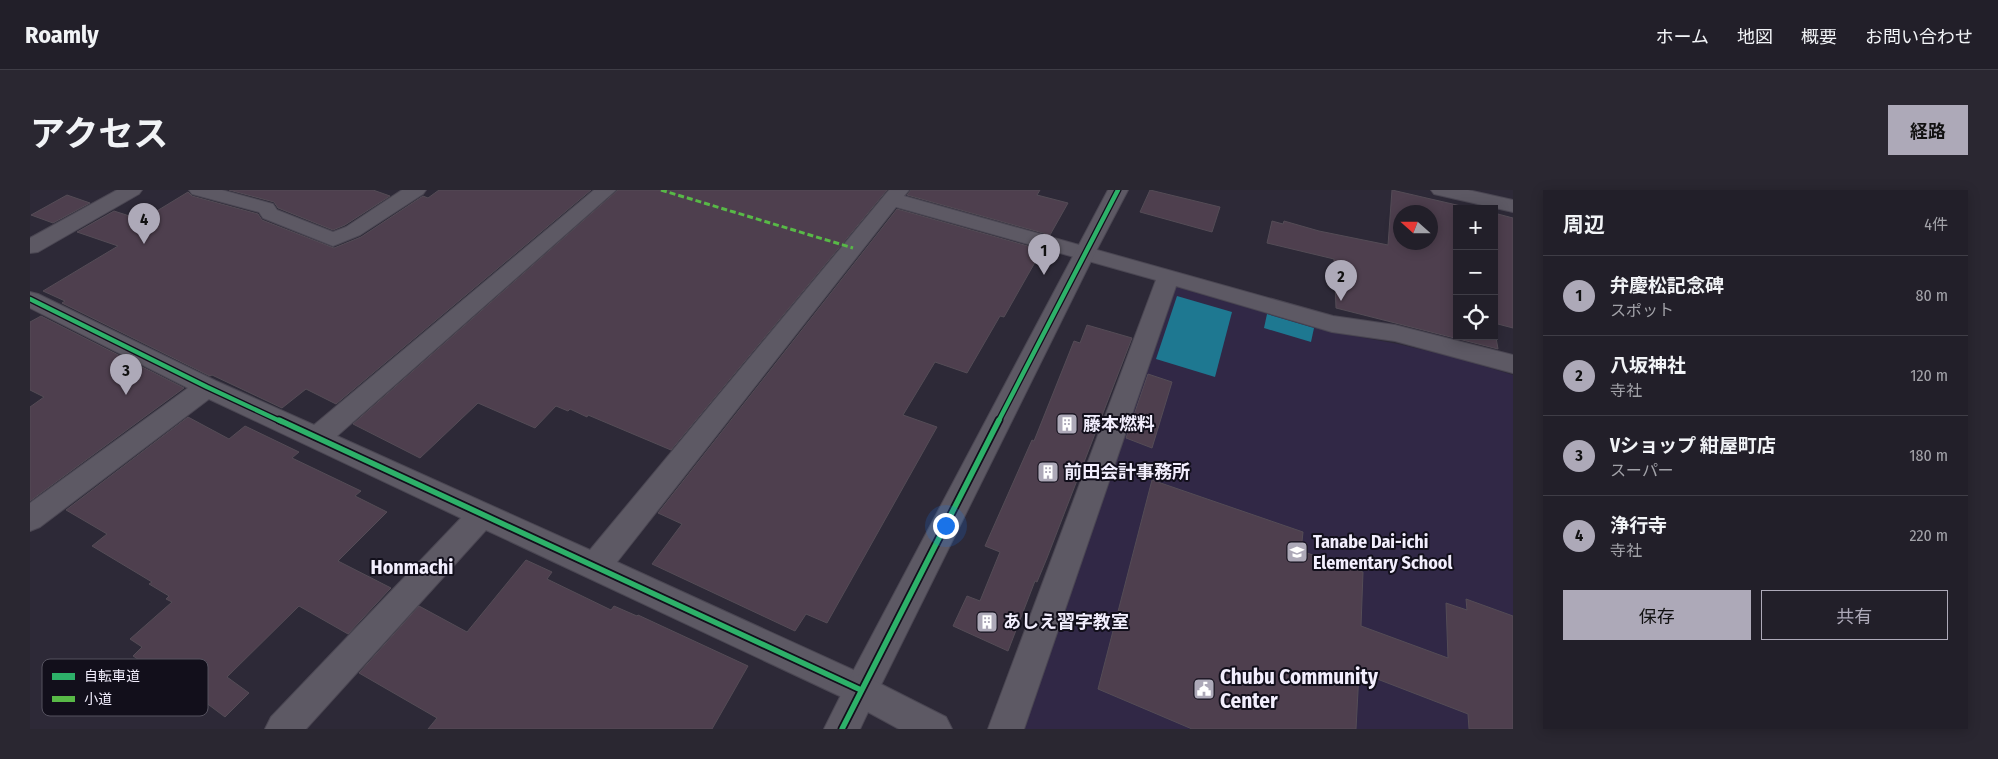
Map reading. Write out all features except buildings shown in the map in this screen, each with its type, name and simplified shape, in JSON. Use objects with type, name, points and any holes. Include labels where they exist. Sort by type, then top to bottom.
[{"type":"street","points":[[30,247],[132,190]]},
{"type":"street","points":[[199,190],[266,208],[270,214],[333,240],[353,231],[416,190]]},
{"type":"street","points":[[317,438],[606,190]]},
{"type":"street","points":[[842,729],[1084,253],[1118,190]]},
{"type":"street","points":[[1442,190],[1513,206]]},
{"type":"street","points":[[595,567],[895,195],[1084,253],[1332,324],[1395,333],[1513,364]]},
{"type":"street","points":[[1006,729],[1168,276]]},
{"type":"street","points":[[34,307],[481,516],[861,690],[934,729]]},
{"type":"street","points":[[30,519],[207,387]]},
{"type":"street","points":[[283,729],[481,516]]},
{"type":"shaded area","name":"Tanabe Dai-ichi Elementary School","points":[[1176,287],[1332,332],[1398,344],[1457,358],[1513,375],[1513,729],[1018,729]]},
{"type":"water","points":[[1177,296],[1232,312],[1215,377],[1156,359]]},
{"type":"water","points":[[1267,314],[1314,328],[1311,342],[1264,328]]},
{"type":"marked path","points":[[661,190],[853,248]]},
{"type":"cycle path","points":[[842,729],[1084,253],[1118,190]]},
{"type":"cycle path","points":[[30,299],[207,387],[861,690]]},
{"type":"place","name":"浄行寺","points":[[144,244]]},
{"type":"place","name":"弁慶松記念碑","points":[[1044,275]]},
{"type":"place","name":"八坂神社","points":[[1341,301]]},
{"type":"place","name":"Vショップ 紺屋町店","points":[[126,395]]},
{"type":"place","name":"藤本燃料","points":[[1067,424]]},
{"type":"place","name":"前田会計事務所","points":[[1048,472]]},
{"type":"place","name":"Tanabe Dai-ichi Elementary School","points":[[1297,552]]},
{"type":"place","name":"あしえ習字教室","points":[[987,622]]},
{"type":"place","name":"Chubu Community Center","points":[[1204,689]]},
{"type":"district","name":"Honmachi","points":[[412,567]]}]
